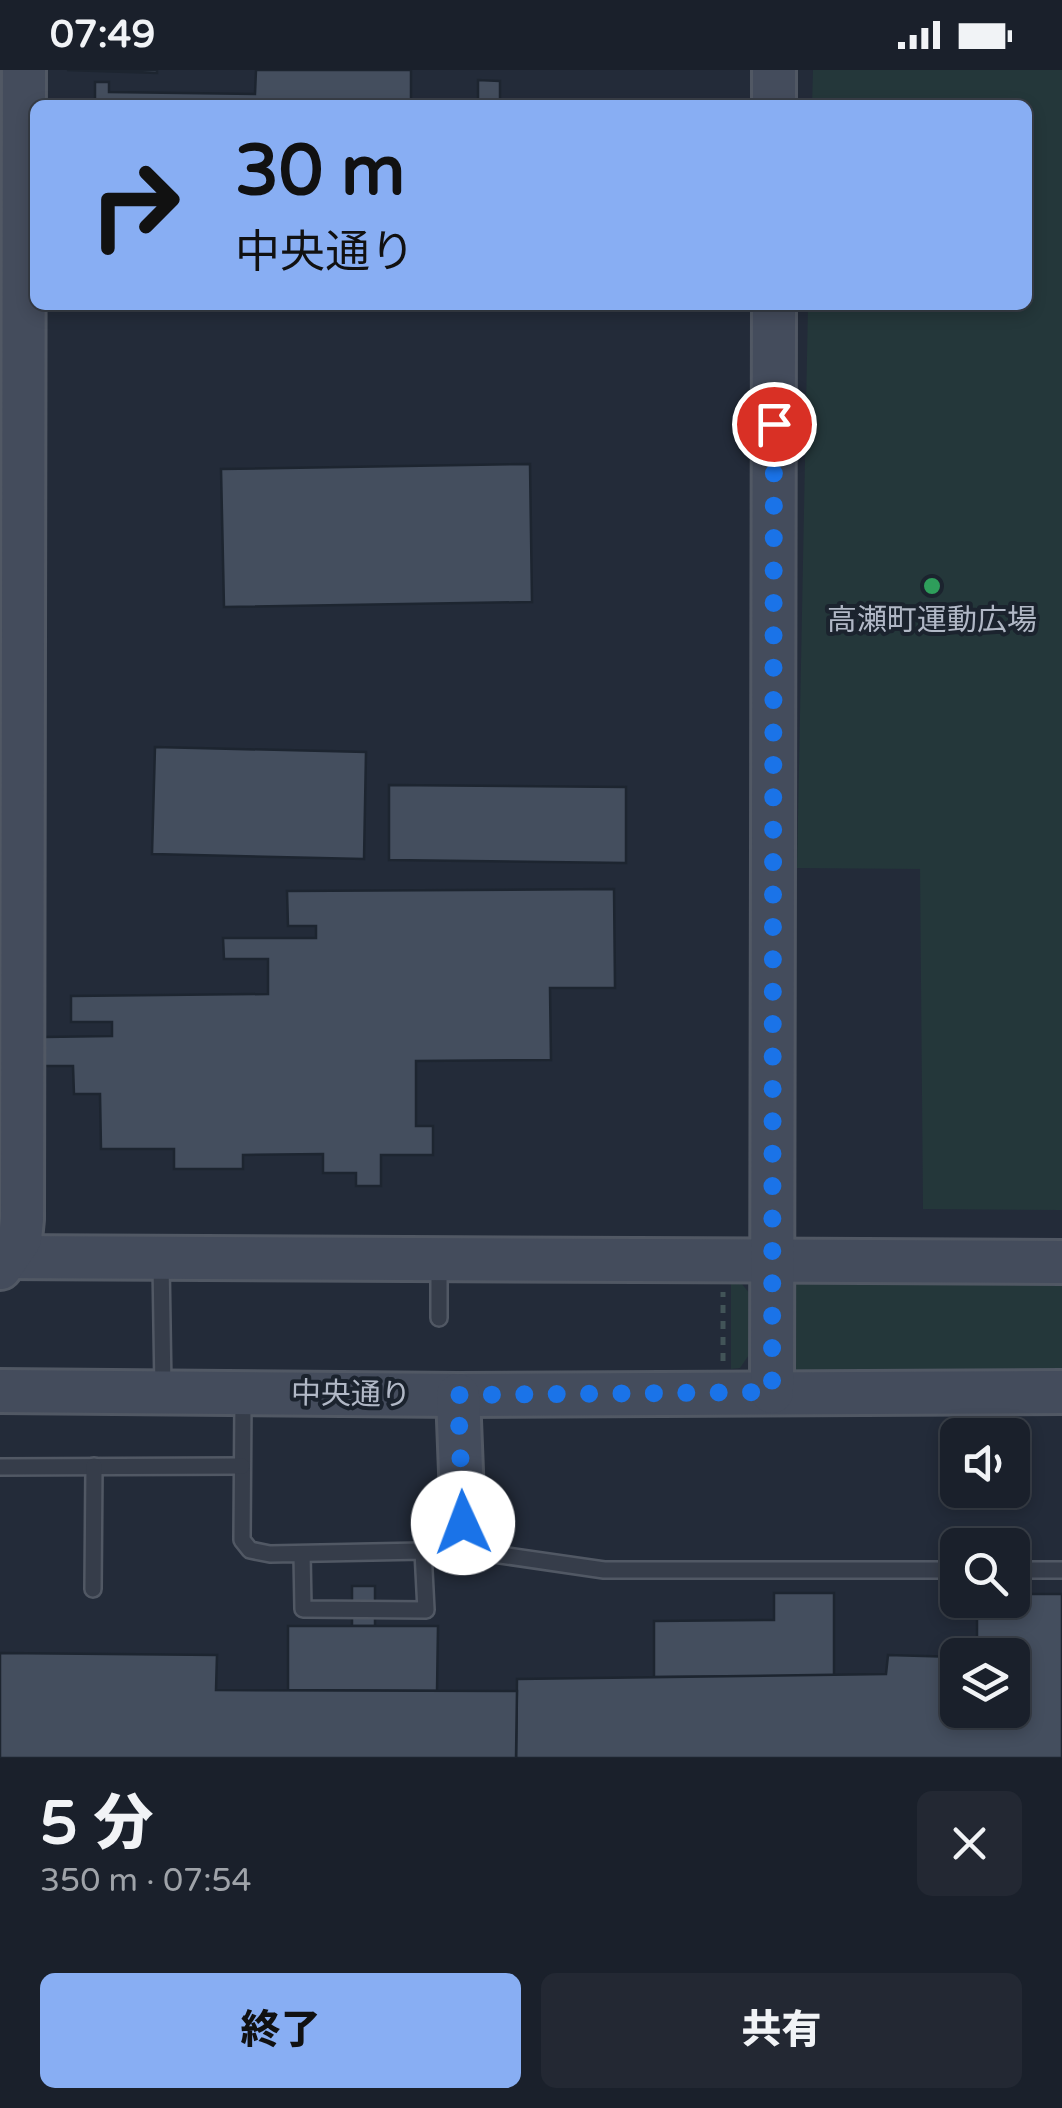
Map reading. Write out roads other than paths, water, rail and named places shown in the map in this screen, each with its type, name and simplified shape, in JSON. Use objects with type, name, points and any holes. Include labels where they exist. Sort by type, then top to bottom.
[{"type":"street","points":[[3,1261],[20,1239],[22,1219],[24,70]]},
{"type":"street","points":[[774,70],[774,100]]},
{"type":"street","points":[[772,1392],[774,310]]},
{"type":"street","points":[[3,1261],[162,1258],[1062,1262]]},
{"type":"street","name":"中央通り","points":[[0,1392],[1062,1392]]},
{"type":"street","points":[[458,1395],[463,1523]]},
{"type":"lane","points":[[162,1258],[162,1393]]},
{"type":"lane","points":[[438,1260],[439,1318]]},
{"type":"lane","points":[[243,1393],[242,1540],[246,1546],[270,1554],[424,1552],[426,1610],[303,1609],[302,1554]]},
{"type":"lane","points":[[92,1589],[94,1466]]},
{"type":"lane","points":[[0,1467],[242,1466]]},
{"type":"lane","points":[[463,1523],[474,1539],[494,1554],[604,1570],[940,1570]]},
{"type":"lane","points":[[1030,1570],[1062,1570]]},
{"type":"place","name":"高瀬町運動広場","points":[[932,586]]}]
